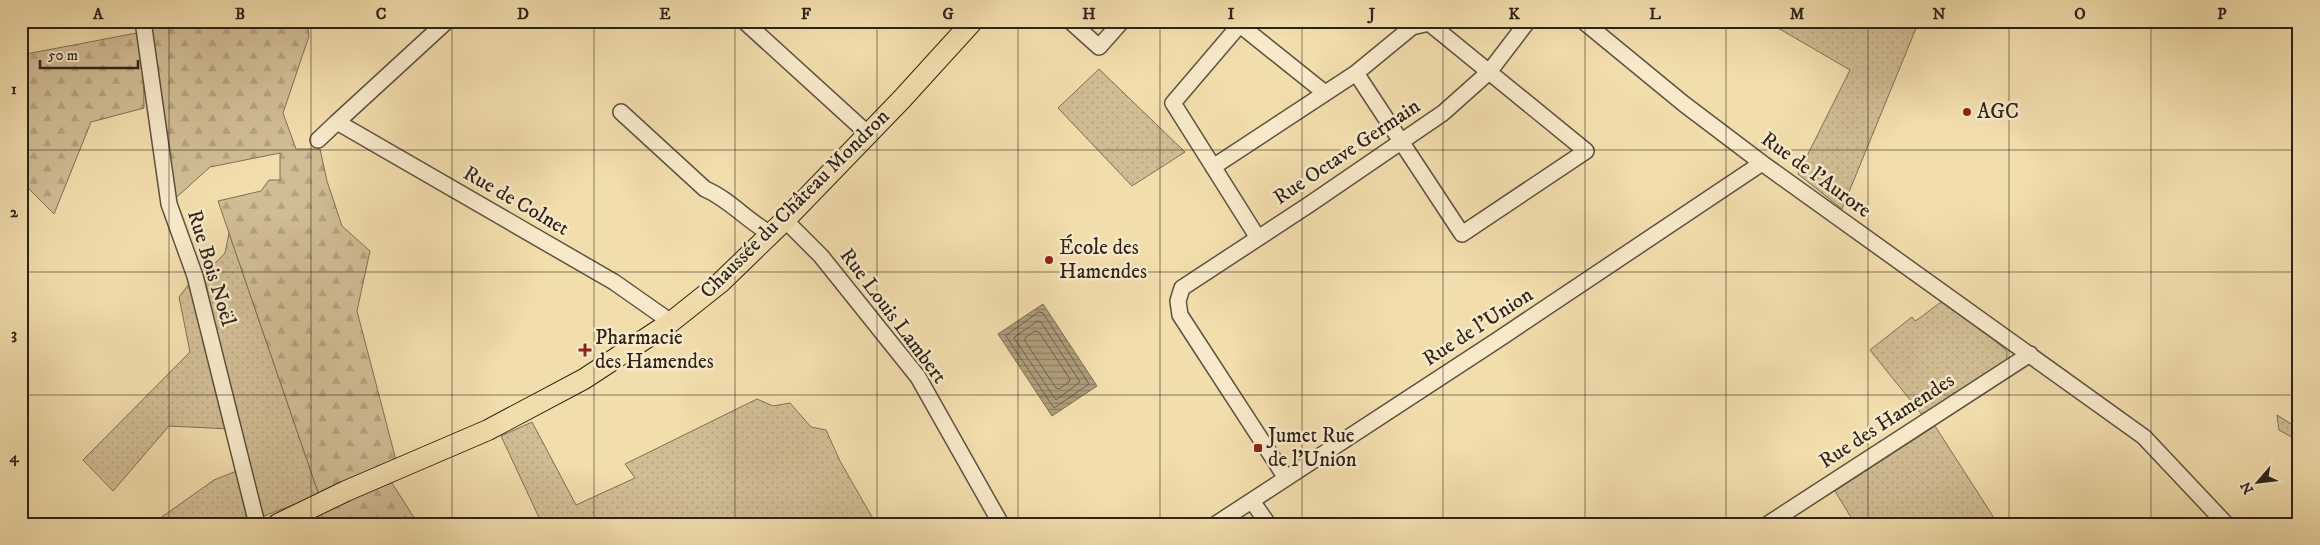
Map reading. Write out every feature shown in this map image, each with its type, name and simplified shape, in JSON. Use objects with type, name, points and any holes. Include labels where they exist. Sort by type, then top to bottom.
[{"type":"main road","name":"Chaussée du Château Mondron","points":[[278,524],[346,491],[497,426],[584,379],[671,322],[720,283],[771,234],[902,99],[973,21]]},
{"type":"street","name":"Rue Bois Noël","points":[[143,21],[169,204],[195,276],[257,524]]},
{"type":"street","points":[[318,140],[447,21]]},
{"type":"street","points":[[744,21],[867,134]]},
{"type":"street","points":[[1070,21],[1099,47],[1122,21]]},
{"type":"street","name":"Rue Octave Germain","points":[[1286,478],[1180,315],[1178,301],[1182,288],[1401,144],[1452,106],[1489,72],[1528,21]]},
{"type":"street","name":"Rue de l'Aurore","points":[[1583,21],[1684,104],[1762,162],[2144,437],[2226,524]]},
{"type":"street","points":[[1213,167],[1356,73],[1408,24],[1429,22],[1586,151],[1462,234],[1356,73]]},
{"type":"street","points":[[1258,238],[1173,103],[1241,23],[1325,93]]},
{"type":"street","points":[[621,112],[705,189],[717,194],[754,224],[771,234]]},
{"type":"street","name":"Rue de Colnet","points":[[337,122],[614,282],[671,322]]},
{"type":"street","name":"Rue de l'Union","points":[[1216,524],[1504,336],[1762,162]]},
{"type":"street","name":"Rue Louis Lambert","points":[[785,220],[821,256],[918,377],[1001,524]]},
{"type":"street","name":"Rue des Hamendes","points":[[1768,524],[2030,354]]},
{"type":"street","points":[[1252,501],[1268,524]]},
{"type":"green space","points":[[143,21],[307,21],[309,36],[283,113],[296,149],[320,149],[327,181],[342,226],[370,251],[357,311],[397,464],[319,495],[218,201],[261,191],[269,180],[280,180],[280,153],[210,167],[169,204],[143,38],[144,108],[91,122],[54,214],[21,181],[21,36],[26,54],[142,32]]},
{"type":"green space","points":[[1782,21],[1919,21],[1842,209],[1798,174],[1850,70],[1778,28]]},
{"type":"green space","points":[[1099,69],[1185,152],[1132,186],[1058,108]]},
{"type":"green space","points":[[229,233],[319,495],[256,519],[204,275],[225,253]]},
{"type":"green space","points":[[195,276],[230,429],[169,426],[113,491],[83,460],[190,352],[179,297]]},
{"type":"green space","points":[[1946,300],[2007,351],[2007,362],[1923,416],[1870,350],[1912,317],[1915,321]]},
{"type":"green space","points":[[757,399],[773,406],[790,403],[811,427],[826,430],[840,461],[876,524],[542,524],[501,436],[532,422],[576,505],[635,478],[625,464]]},
{"type":"green space","points":[[2277,415],[2299,429],[2299,441],[2279,430]]},
{"type":"green space","points":[[1935,426],[1998,524],[1855,524],[1835,491]]},
{"type":"green space","points":[[239,470],[247,522],[245,524],[152,524],[214,480]]},
{"type":"green space","points":[[392,483],[418,524],[316,524],[311,508]]},
{"type":"water","points":[[1043,304],[1097,386],[1052,416],[998,334]]},
{"type":"place","name":"AGC","points":[[1967,112]]},
{"type":"place","name":"École des Hamendes","points":[[1049,260]]},
{"type":"place","name":"Pharmacie des Hamendes","points":[[585,350]]},
{"type":"place","name":"Jumet Rue de l'Union","points":[[1258,448]]}]
